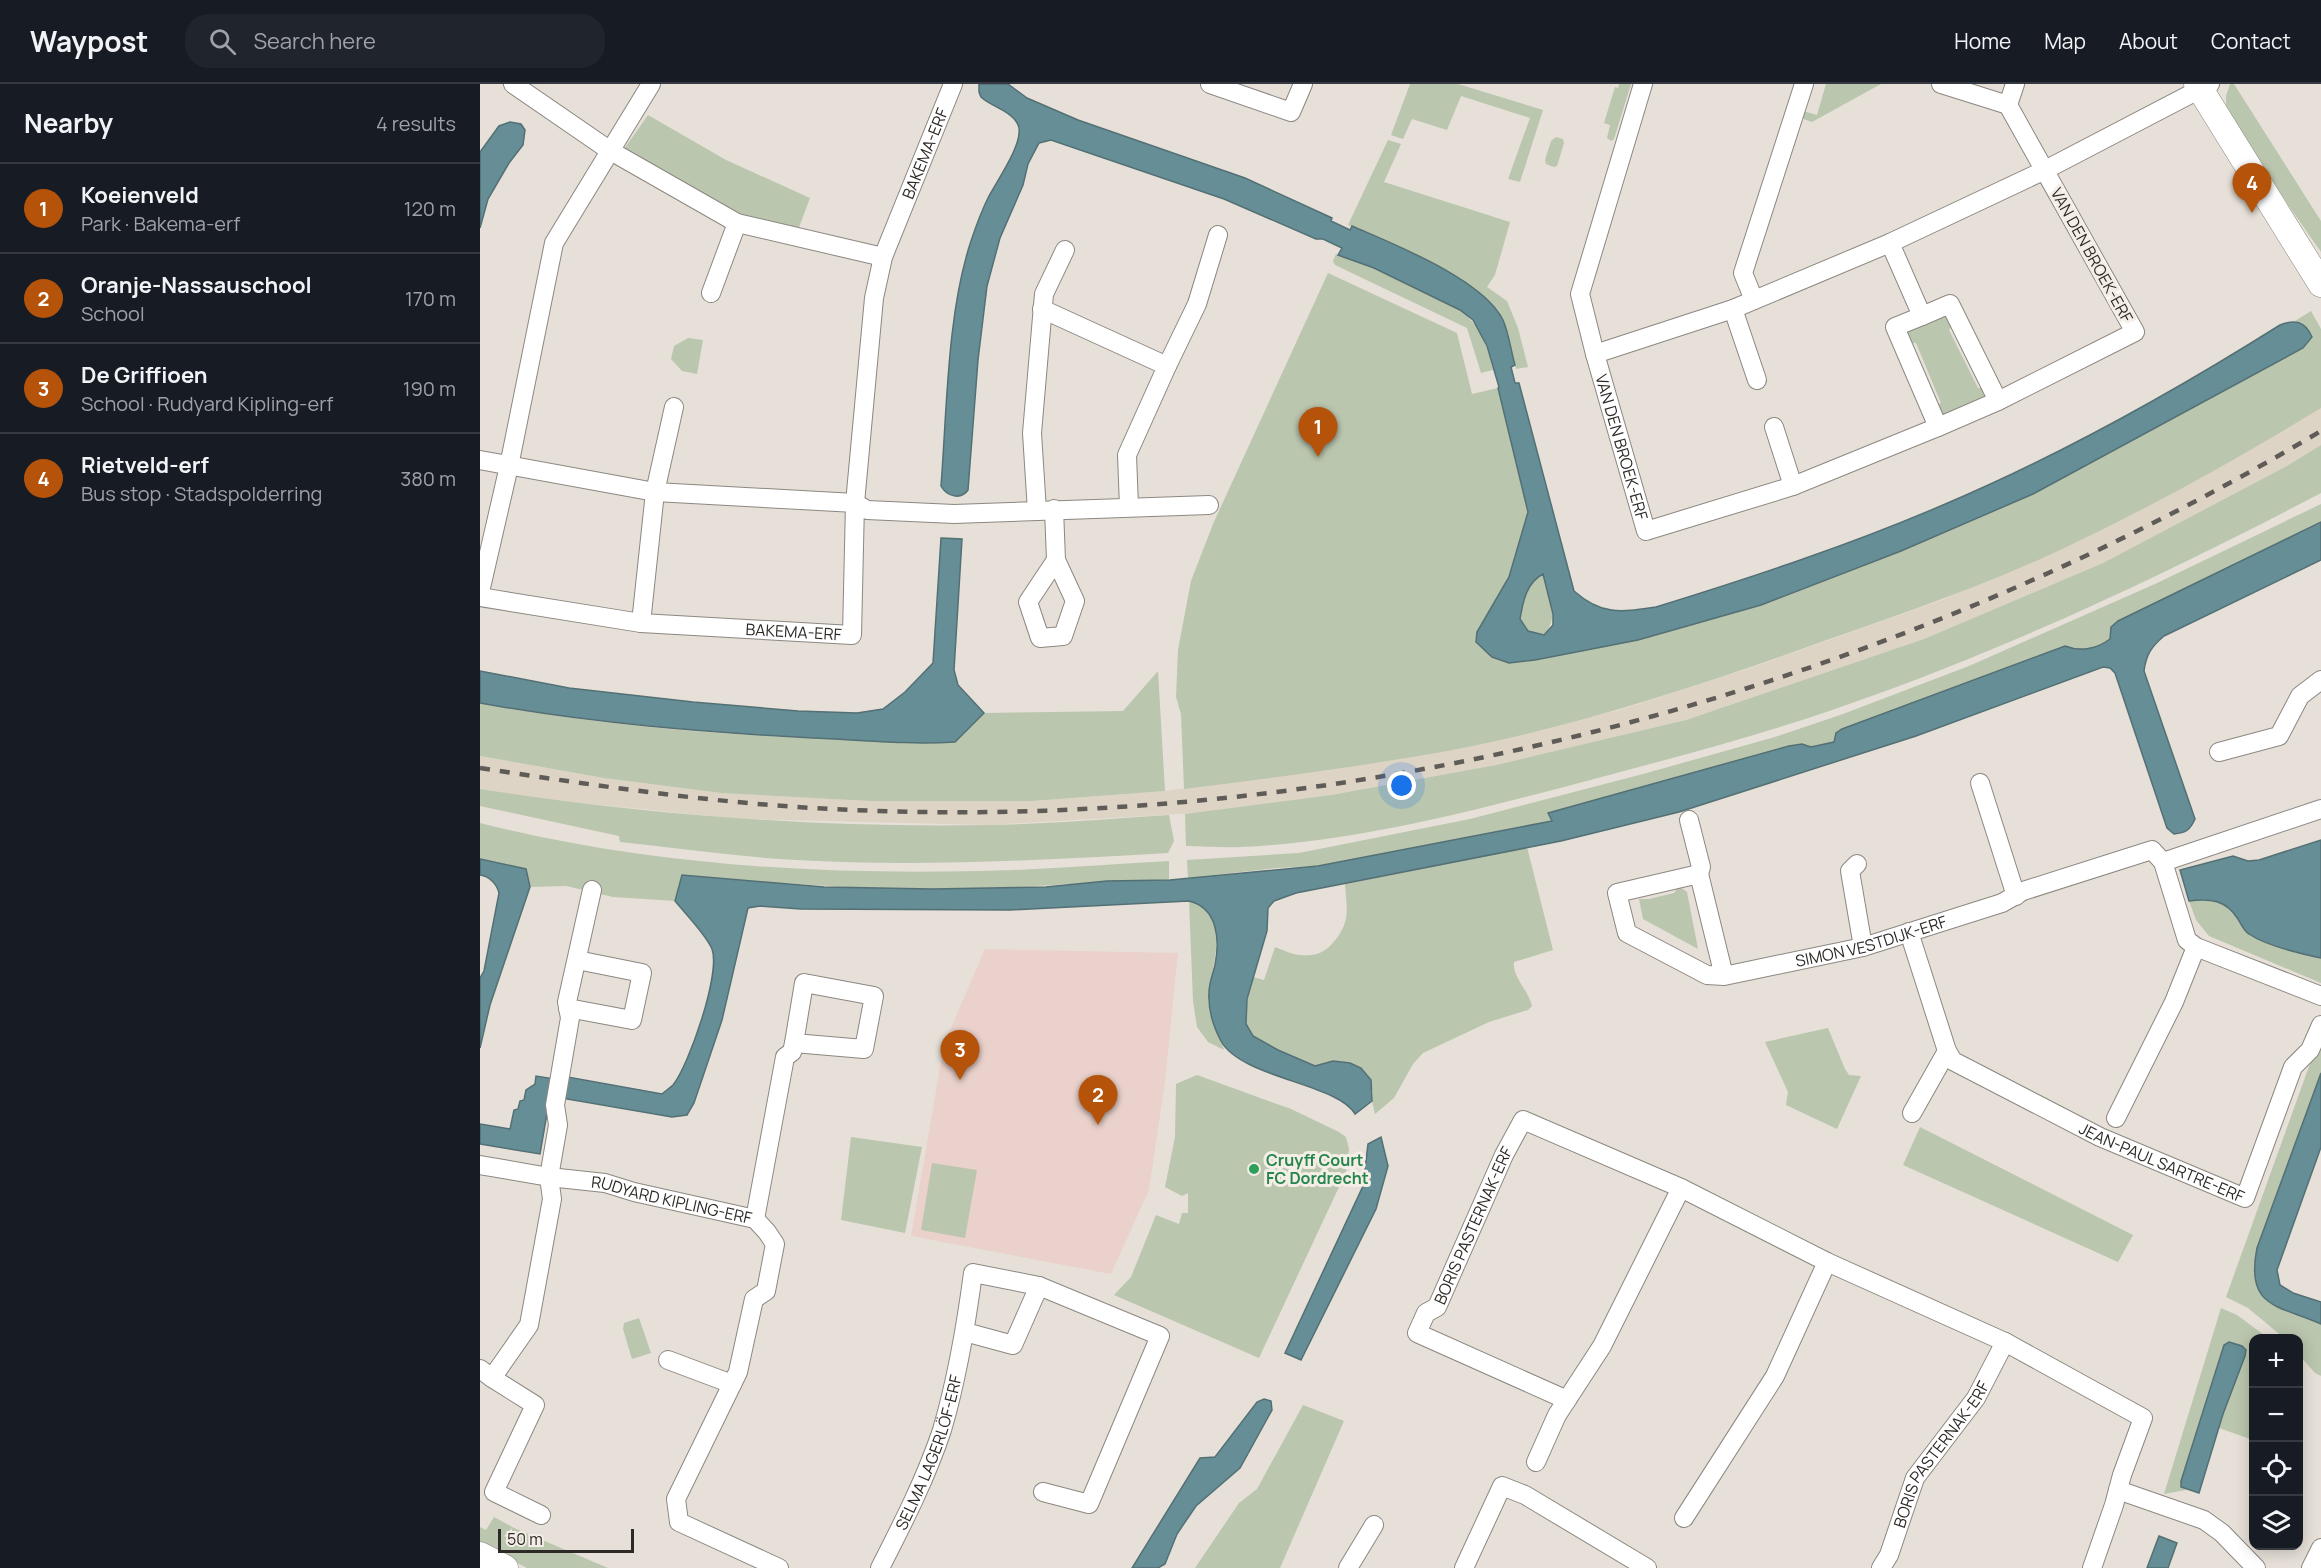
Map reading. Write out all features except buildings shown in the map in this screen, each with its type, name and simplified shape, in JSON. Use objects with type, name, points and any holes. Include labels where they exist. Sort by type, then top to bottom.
[{"type":"street","points":[[513,84],[609,150],[737,223],[883,257]]},
{"type":"street","points":[[480,592],[509,466],[554,243],[651,84]]},
{"type":"street","name":"BAKEMA-ERF","points":[[480,597],[640,623],[852,635],[855,503],[874,298],[883,257],[954,84]]},
{"type":"street","points":[[1210,84],[1291,112],[1303,84]]},
{"type":"street","name":"VAN DEN BROEK-ERF","points":[[1643,84],[1581,294],[1595,354],[1646,531],[1793,486],[1938,427],[1998,401],[2135,332],[2008,105]]},
{"type":"street","points":[[1754,300],[1743,273],[1804,84]]},
{"type":"street","points":[[1941,84],[2008,105],[2014,84]]},
{"type":"street","points":[[2203,86],[2321,284]]},
{"type":"street","name":"VAN DEN BROEK-ERF","points":[[1595,354],[1732,309],[1890,243],[2045,171],[2203,86]]},
{"type":"street","points":[[711,293],[737,223]]},
{"type":"street","points":[[1129,507],[1126,455],[1197,304],[1218,235]]},
{"type":"street","points":[[1890,243],[1922,316]]},
{"type":"street","points":[[1056,560],[1032,433],[1044,294],[1065,250]]},
{"type":"street","points":[[1938,427],[1895,327],[1950,304],[1998,401]]},
{"type":"street","points":[[1042,309],[1167,366]]},
{"type":"street","points":[[1732,309],[1757,380]]},
{"type":"street","points":[[640,623],[655,492],[674,407]]},
{"type":"street","points":[[1774,427],[1793,486]]},
{"type":"street","points":[[480,460],[655,492],[855,503],[867,510],[954,514],[1209,504]]},
{"type":"street","points":[[2218,752],[2279,736],[2300,696],[2321,680]]},
{"type":"street","points":[[1980,783],[2016,896]]},
{"type":"street","points":[[2321,809],[2163,862],[2187,940],[2196,947],[2321,996]]},
{"type":"street","points":[[1689,820],[1701,867],[1699,874],[1724,976]]},
{"type":"street","name":"SIMON VESTDIJK-ERF","points":[[1699,874],[1617,893],[1627,933],[1707,975],[1724,976],[1863,947],[2002,903],[2023,891],[2152,850],[2163,862]]},
{"type":"street","points":[[1857,864],[1850,871],[1863,947]]},
{"type":"street","points":[[541,1515],[495,1492],[535,1405],[486,1373],[529,1325],[552,1199],[549,1177],[558,1125],[555,1105],[570,1018],[567,1002],[592,890]]},
{"type":"street","points":[[1909,933],[1947,1051],[1912,1113]]},
{"type":"street","name":"JEAN-PAUL SARTRE-ERF","points":[[2116,1119],[2174,1002],[2196,947]]},
{"type":"street","points":[[568,1008],[632,1020],[642,973],[577,960]]},
{"type":"street","name":"RUDYARD KIPLING-ERF","points":[[480,1165],[549,1177],[605,1183],[634,1192],[755,1219],[785,1057],[792,1052],[795,1042],[804,983],[874,996],[864,1049],[795,1042]]},
{"type":"street","name":"JEAN-PAUL SARTRE-ERF","points":[[1947,1051],[1953,1061],[2100,1137],[2245,1197],[2293,1067],[2310,1050],[2321,1025]]},
{"type":"street","name":"BORIS PASTERNAK-ERF","points":[[1567,1400],[1417,1333],[1426,1313],[1437,1307],[1523,1120],[1681,1188],[1827,1262],[2006,1342],[2143,1418],[2092,1568]]},
{"type":"street","points":[[1536,1462],[1557,1414],[1602,1346],[1681,1188]]},
{"type":"street","points":[[755,1219],[776,1244],[766,1292],[754,1299],[738,1372],[676,1499],[679,1522],[779,1568]]},
{"type":"street","points":[[1684,1518],[1775,1376],[1827,1262]]},
{"type":"street","name":"SELMA LAGERLÖF-ERF","points":[[880,1568],[930,1463],[942,1429],[965,1332],[973,1273],[1039,1286],[1160,1336],[1089,1504],[1043,1492]]},
{"type":"street","points":[[965,1332],[1013,1345],[1039,1286]]},
{"type":"street","name":"BORIS PASTERNAK-ERF","points":[[1881,1568],[1889,1555],[1915,1478],[1976,1398],[2006,1342]]},
{"type":"street","points":[[668,1360],[732,1384]]},
{"type":"street","points":[[1464,1568],[1502,1486],[1524,1495],[1643,1567]]},
{"type":"street","points":[[2118,1490],[2204,1520],[2222,1533],[2256,1568]]},
{"type":"street","points":[[1348,1568],[1374,1525]]},
{"type":"street","points":[[2311,1568],[2321,1548]]},
{"type":"street","points":[[480,1555],[505,1568]]},
{"type":"shaded area","points":[[2321,408],[2321,445],[2285,467],[2103,563],[1924,639],[1686,720],[1496,765],[1331,795],[1197,813],[988,825],[740,819],[551,800],[480,789],[480,756],[604,778],[721,793],[870,801],[1032,801],[1165,791],[1420,756],[1619,710],[1744,670],[1939,601],[2057,551],[2169,495]]},
{"type":"shaded area","points":[[985,949],[1178,953],[1165,1082],[1149,1190],[1111,1274],[911,1236],[944,1044]]},
{"type":"green space","points":[[1410,84],[1458,84],[1543,110],[1520,182],[1508,179],[1530,118],[1461,96],[1447,130],[1412,119],[1403,139],[1391,135]]},
{"type":"green space","points":[[1619,84],[1631,84],[1614,139],[1611,141],[1607,138],[1610,125],[1604,123],[1615,87],[1618,88]]},
{"type":"green space","points":[[1826,84],[1881,84],[1812,122],[1801,118],[1803,111],[1817,115]]},
{"type":"green space","points":[[2230,84],[2234,84],[2321,221],[2321,252],[2266,173],[2226,105]]},
{"type":"green space","points":[[648,115],[726,160],[810,198],[798,230],[735,212],[624,149]]},
{"type":"green space","points":[[1556,137],[1563,139],[1564,143],[1557,166],[1554,167],[1546,164],[1545,160],[1551,141]]},
{"type":"green space","points":[[1388,140],[1401,144],[1384,182],[1510,222],[1495,275],[1487,287],[1507,301],[1518,328],[1528,367],[1516,369],[1502,320],[1475,288],[1404,249],[1348,225]]},
{"type":"green space","points":[[1336,254],[1374,268],[1460,310],[1473,323],[1482,337],[1493,370],[1481,373],[1467,328],[1335,265],[1333,261]]},
{"type":"green space","points":[[1328,273],[1457,333],[1472,394],[1498,388],[1528,512],[1509,577],[1477,632],[1535,660],[1638,640],[1761,605],[1901,551],[2033,494],[2303,348],[2312,337],[2302,323],[2295,321],[2311,311],[2321,329],[2321,408],[2225,465],[2028,565],[1930,603],[1706,682],[1564,724],[1468,747],[1273,778],[1184,789],[1181,714],[1176,697],[1178,650],[1191,581],[1213,524]]},
{"type":"green space","points":[[1946,315],[1952,326],[1949,330],[1978,388],[1983,388],[1988,397],[1943,418],[1938,405],[1941,403],[1916,343],[1910,343],[1906,332]]},
{"type":"green space","points":[[688,338],[703,340],[697,374],[682,371],[671,359],[674,346]]},
{"type":"green space","points":[[2321,445],[2321,493],[2206,552],[2089,607],[1970,658],[1849,704],[1683,755],[1499,804],[1414,823],[1327,839],[1284,844],[1234,847],[1186,846],[1185,814],[1331,795],[1496,765],[1686,720],[1924,639],[2103,563],[2285,467]]},
{"type":"green space","points":[[2321,504],[2321,522],[2118,621],[2106,643],[2082,649],[2065,646],[1842,729],[1836,733],[1834,742],[1811,747],[1802,744],[1789,746],[1549,813],[1553,821],[1318,866],[1188,878],[1187,860],[1299,853],[1470,819],[1775,737],[1969,666],[2155,584]]},
{"type":"green space","points":[[1543,574],[1552,606],[1551,621],[1544,635],[1528,631],[1520,619],[1529,587]]},
{"type":"green space","points":[[1158,671],[1165,791],[1032,801],[870,801],[721,793],[604,778],[480,756],[480,703],[664,729],[801,738],[938,743],[955,742],[984,713],[1123,711]]},
{"type":"green space","points":[[480,789],[670,813],[797,822],[924,825],[1010,824],[1169,815],[1174,841],[1168,853],[1029,860],[889,863],[774,859],[620,842],[619,836],[480,806]]},
{"type":"green space","points":[[480,823],[612,850],[745,865],[947,872],[1169,861],[1169,880],[992,888],[902,889],[808,885],[683,875],[675,901],[613,897],[566,886],[530,887],[526,869],[480,859]]},
{"type":"green space","points":[[1527,847],[1553,950],[1514,962],[1518,979],[1532,1006],[1528,1010],[1489,1022],[1423,1053],[1413,1064],[1394,1098],[1375,1114],[1372,1101],[1373,1092],[1350,1063],[1334,1061],[1315,1066],[1253,1036],[1246,1024],[1245,1009],[1253,977],[1264,980],[1275,947],[1295,954],[1310,955],[1318,954],[1331,945],[1345,923],[1347,910],[1345,884]]},
{"type":"green space","points":[[1679,886],[1687,892],[1698,949],[1643,919],[1639,899],[1674,893]]},
{"type":"green space","points":[[2205,899],[2219,901],[2233,911],[2251,936],[2294,952],[2321,958],[2321,983],[2209,936],[2196,920],[2189,901]]},
{"type":"green space","points":[[1189,901],[1204,908],[1213,919],[1216,947],[1209,1007],[1224,1050],[1208,1042],[1197,1027],[1193,1001]]},
{"type":"green space","points":[[1828,1028],[1849,1075],[1861,1076],[1837,1129],[1786,1105],[1788,1092],[1765,1042]]},
{"type":"green space","points":[[2321,1033],[2321,1073],[2257,1248],[2255,1268],[2256,1283],[2261,1293],[2269,1301],[2321,1324],[2321,1376],[2315,1373],[2303,1360],[2303,1334],[2279,1334],[2248,1308],[2226,1297]]},
{"type":"green space","points":[[1197,1075],[1291,1109],[1339,1132],[1346,1137],[1349,1149],[1346,1172],[1259,1358],[1114,1295],[1131,1277],[1156,1215],[1179,1224],[1182,1213],[1188,1213],[1188,1193],[1182,1196],[1165,1187],[1175,1137],[1176,1084]]},
{"type":"green space","points":[[1920,1127],[2133,1235],[2118,1262],[1903,1165]]},
{"type":"green space","points":[[851,1137],[922,1147],[905,1233],[841,1220]]},
{"type":"green space","points":[[932,1163],[977,1170],[965,1238],[921,1230]]},
{"type":"green space","points":[[2221,1308],[2237,1315],[2263,1334],[2249,1334],[2249,1439],[2219,1428],[2223,1414],[2181,1487],[2186,1490],[2164,1494]]},
{"type":"green space","points":[[639,1318],[651,1353],[632,1359],[623,1329],[624,1323]]},
{"type":"green space","points":[[1303,1405],[1344,1421],[1280,1568],[1195,1568],[1239,1503],[1257,1489]]},
{"type":"green space","points":[[494,1517],[514,1528],[608,1568],[527,1568],[480,1543],[480,1527],[486,1530]]},
{"type":"water","points":[[979,84],[1008,84],[1027,98],[1078,120],[1245,178],[1332,218],[1331,221],[1350,230],[1352,226],[1413,253],[1457,277],[1477,291],[1492,305],[1505,325],[1515,365],[1511,367],[1515,383],[1519,383],[1574,591],[1594,605],[1613,610],[1656,607],[1873,534],[1987,486],[2073,444],[2157,399],[2280,325],[2290,322],[2299,323],[2312,337],[2303,348],[2033,494],[1901,551],[1761,605],[1638,640],[1509,663],[1492,657],[1476,642],[1477,632],[1509,577],[1528,512],[1499,387],[1487,346],[1473,320],[1460,310],[1374,268],[1338,255],[1342,248],[1323,239],[1316,239],[1224,199],[1051,140],[1039,143],[1028,164],[1023,185],[1000,238],[987,286],[978,360],[968,490],[962,495],[954,496],[944,490],[941,486],[949,362],[963,269],[981,214],[1013,154],[1019,136],[1017,122],[1003,110],[985,101],[979,92]],"holes":[[[1543,574],[1553,614],[1553,625],[1544,635],[1528,631],[1520,619],[1529,588]]]},
{"type":"water","points":[[510,122],[521,124],[525,130],[523,145],[509,163],[488,199],[480,228],[480,152],[499,126]]},
{"type":"water","points":[[2321,522],[2321,560],[2164,636],[2152,648],[2146,660],[2144,671],[2195,819],[2185,832],[2174,834],[2167,828],[2115,673],[2110,668],[2103,667],[1916,736],[1679,812],[1561,841],[1296,893],[1274,901],[1268,908],[1267,931],[1247,999],[1246,1024],[1253,1036],[1315,1066],[1333,1061],[1350,1063],[1361,1068],[1371,1080],[1372,1101],[1355,1114],[1345,1104],[1330,1095],[1248,1064],[1232,1054],[1221,1041],[1209,1004],[1210,985],[1217,955],[1215,926],[1206,910],[1189,901],[1010,910],[801,909],[760,906],[748,908],[722,1020],[694,1103],[687,1115],[672,1117],[550,1096],[540,1154],[480,1144],[480,1124],[510,1129],[514,1110],[518,1109],[520,1101],[524,1100],[526,1090],[535,1084],[536,1076],[567,1081],[568,1077],[662,1094],[673,1085],[687,1059],[702,1019],[714,961],[712,949],[701,931],[675,901],[682,875],[824,887],[932,889],[1046,887],[1107,881],[1170,880],[1318,866],[1552,821],[1548,813],[1789,746],[1802,744],[1811,747],[1834,742],[1836,733],[1842,729],[2065,646],[2082,649],[2100,645],[2110,639],[2111,627],[2118,621]]},
{"type":"water","points":[[941,538],[962,539],[954,670],[958,685],[984,713],[955,742],[884,742],[687,730],[563,716],[480,703],[480,671],[569,688],[693,702],[798,711],[857,713],[883,709],[905,692],[933,663]]},
{"type":"water","points":[[2321,840],[2321,958],[2284,949],[2256,938],[2246,931],[2223,904],[2211,900],[2189,901],[2180,870],[2233,856],[2248,861],[2259,860]]},
{"type":"water","points":[[480,859],[526,869],[530,887],[490,1005],[480,1048],[480,978],[484,971],[499,893],[492,881],[480,875]]},
{"type":"water","points":[[2321,1073],[2321,1147],[2277,1270],[2280,1285],[2293,1293],[2321,1302],[2321,1324],[2268,1301],[2256,1283],[2255,1268],[2257,1248]]},
{"type":"water","points":[[1381,1137],[1388,1166],[1376,1209],[1301,1360],[1285,1353],[1363,1186],[1368,1144]]},
{"type":"water","points":[[2229,1342],[2242,1346],[2246,1350],[2245,1356],[2223,1414],[2199,1493],[2181,1487],[2181,1481],[2224,1345]]},
{"type":"water","points":[[1264,1399],[1271,1401],[1272,1410],[1240,1468],[1196,1506],[1177,1534],[1165,1564],[1158,1568],[1132,1568],[1200,1458],[1215,1457],[1257,1402]]},
{"type":"water","points":[[2159,1536],[2177,1543],[2168,1568],[2147,1568]]},
{"type":"railway","points":[[480,768],[666,794],[805,808],[1044,811],[1236,797],[1426,769],[1614,727],[1798,671],[1978,603],[2153,523],[2321,431]]},
{"type":"place","name":"Rietveld-erf","points":[[2252,213]]},
{"type":"place","name":"Koeienveld","points":[[1318,457]]},
{"type":"place","name":"De Griffioen","points":[[960,1080]]},
{"type":"place","name":"Oranje-Nassauschool","points":[[1098,1125]]},
{"type":"place","name":"Cruyff Court FC Dordrecht","points":[[1254,1169]]}]
